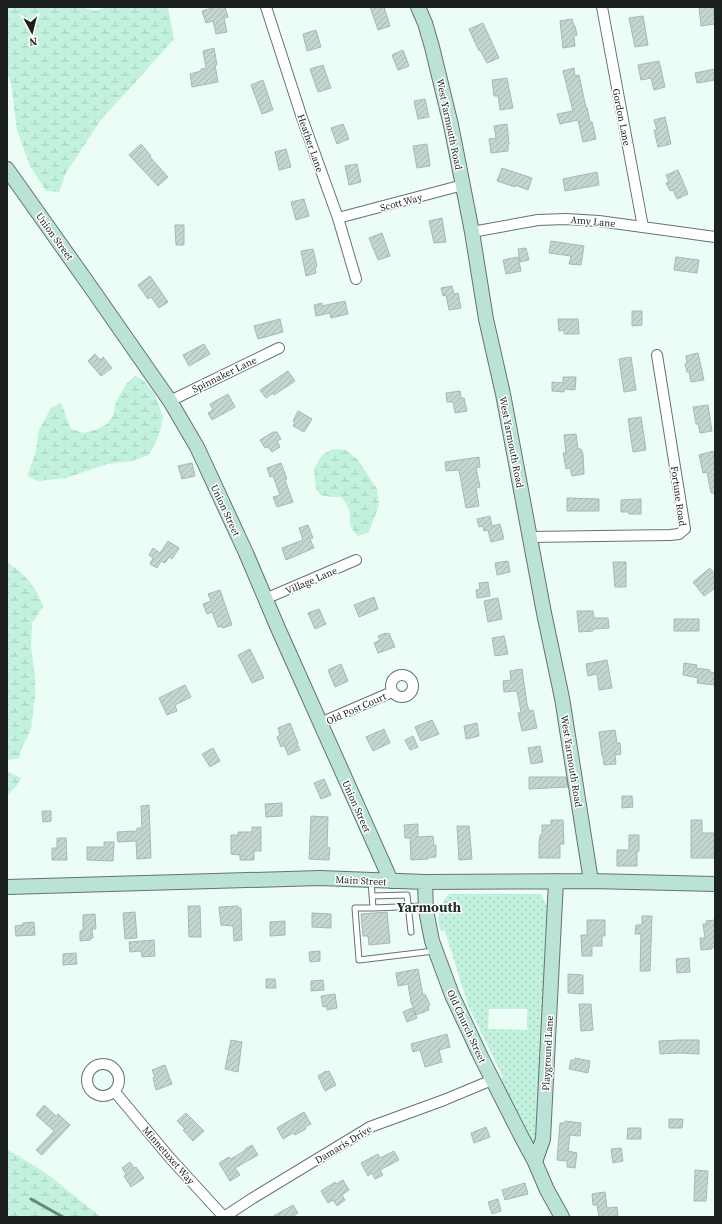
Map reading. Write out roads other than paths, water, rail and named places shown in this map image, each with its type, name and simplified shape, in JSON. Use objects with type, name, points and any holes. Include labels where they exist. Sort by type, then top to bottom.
[{"type":"main road","name":"West Yarmouth Road","points":[[418,7],[425,23],[442,86],[463,185],[486,319],[503,394],[562,698],[591,881]]},
{"type":"main road","name":"Union Street","points":[[7,169],[170,401],[197,447],[216,491],[246,553],[265,599],[391,881]]},
{"type":"main road","name":"Main Street","points":[[7,887],[320,878],[426,882],[591,881],[715,884]]},
{"type":"main road","name":"Playground Lane","points":[[536,1162],[543,1139],[556,881]]},
{"type":"main road","name":"Old Church Street","points":[[426,882],[426,906],[435,950],[452,995],[492,1080],[536,1162]]},
{"type":"main road","points":[[536,1162],[547,1190],[562,1217]]},
{"type":"street","name":"Heather Lane","points":[[266,7],[302,118],[338,218],[356,279]]},
{"type":"street","name":"Gordon Lane","points":[[602,7],[643,227]]},
{"type":"street","name":"Scott Way","points":[[338,218],[463,185]]},
{"type":"street","name":"Amy Lane","points":[[472,232],[553,219],[599,221],[715,237]]},
{"type":"street","name":"Spinnaker Lane","points":[[170,401],[279,348]]},
{"type":"street","name":"Fortune Road","points":[[530,537],[670,535],[679,534],[685,530],[657,355]]},
{"type":"street","name":"Village Lane","points":[[265,599],[356,560]]},
{"type":"street","name":"Old Post Court","points":[[320,723],[392,692]]},
{"type":"street","name":"Damaris Drive","points":[[224,1217],[370,1127],[444,1100],[492,1080]]},
{"type":"street","name":"Minnetuxet Way","points":[[115,1092],[170,1158],[224,1217]]},
{"type":"lane","points":[[371,880],[373,908]]},
{"type":"lane","points":[[372,896],[407,895],[411,932]]},
{"type":"lane","points":[[426,906],[355,908],[359,960],[435,950]]},
{"type":"waterway","points":[[31,1199],[63,1217]]},
{"type":"district","name":"Yarmouth","points":[[429,907]]}]
